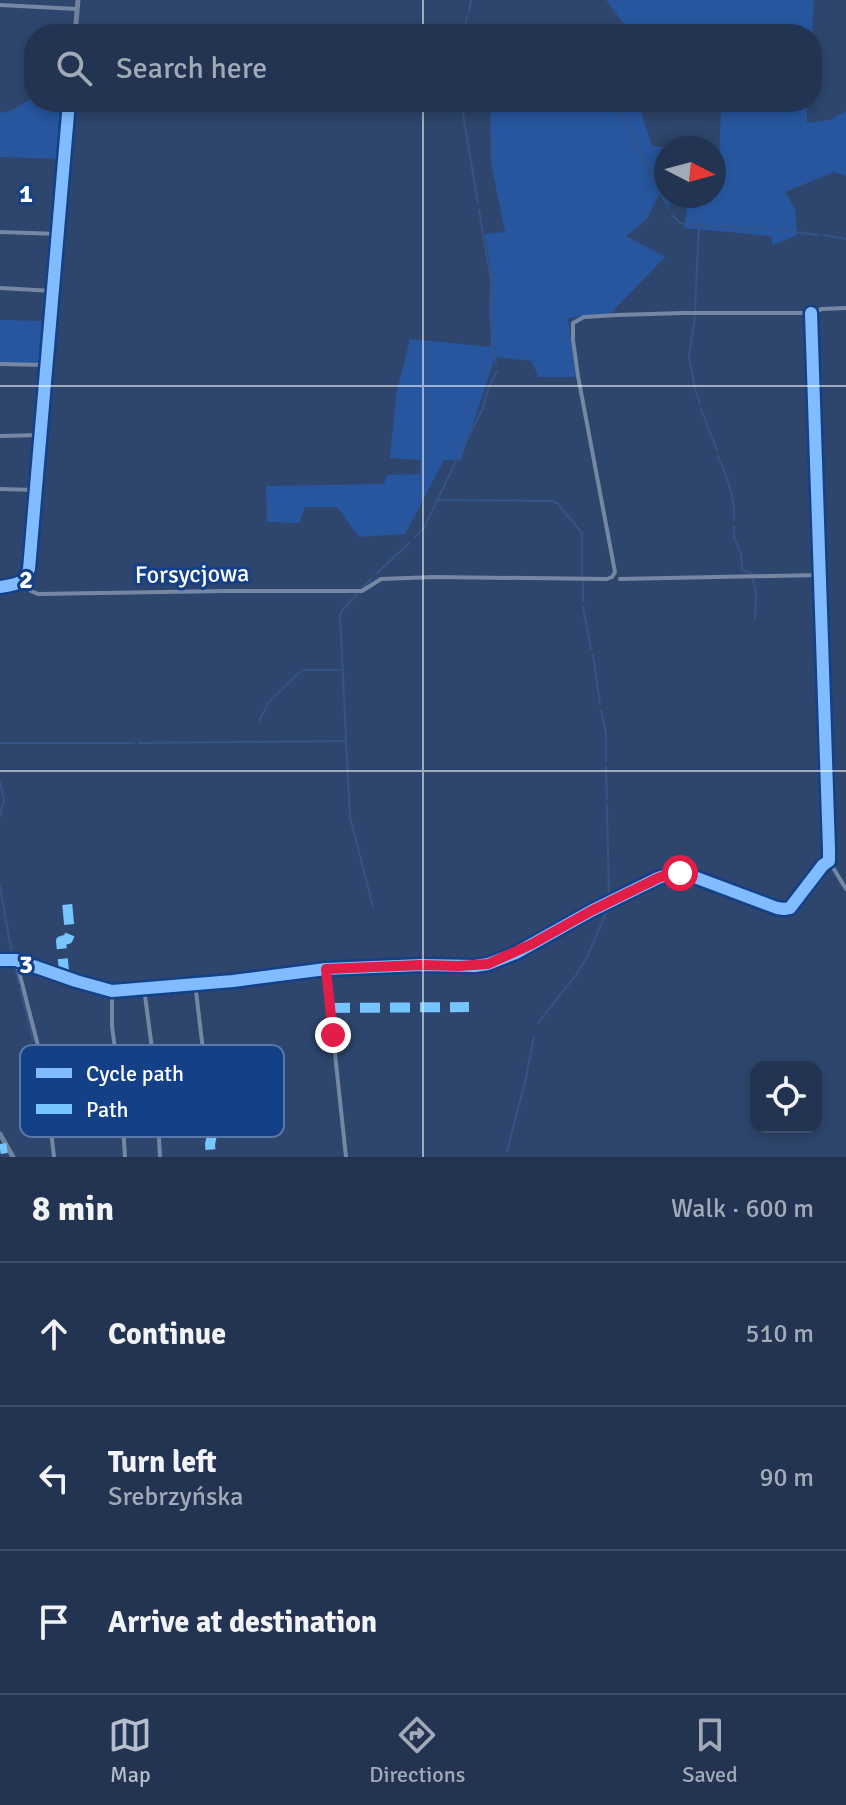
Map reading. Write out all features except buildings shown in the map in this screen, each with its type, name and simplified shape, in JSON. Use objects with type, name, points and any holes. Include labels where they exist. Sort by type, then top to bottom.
[{"type":"street","points":[[76,24],[78,0]]},
{"type":"street","points":[[0,5],[77,9]]},
{"type":"street","points":[[0,587],[24,581],[29,569],[68,112]]},
{"type":"street","points":[[0,232],[58,234]]},
{"type":"street","points":[[0,288],[53,291]]},
{"type":"street","points":[[846,308],[822,309],[811,313],[829,861],[846,889]]},
{"type":"street","name":"Forsycjowa","points":[[24,581],[31,591],[38,594],[351,591],[367,589],[381,579],[434,577],[607,579],[615,572],[578,376],[573,323],[584,317],[617,315],[811,313]]},
{"type":"street","points":[[0,364],[46,365]]},
{"type":"street","points":[[0,436],[40,435]]},
{"type":"street","points":[[0,489],[35,490]]},
{"type":"street","points":[[620,579],[819,575]]},
{"type":"street","points":[[0,960],[16,960],[112,991],[326,969],[488,964],[673,873],[689,875],[787,909],[829,861]]},
{"type":"street","points":[[16,960],[38,1045]]},
{"type":"street","points":[[326,969],[346,1157]]},
{"type":"street","points":[[195,983],[202,1045]]},
{"type":"street","points":[[144,988],[152,1045]]},
{"type":"street","points":[[112,991],[115,1045]]},
{"type":"street","points":[[0,1134],[13,1157]]},
{"type":"street","points":[[52,1137],[54,1157]]},
{"type":"street","points":[[124,1137],[125,1157]]},
{"type":"street","points":[[159,1137],[160,1157]]},
{"type":"shaded area","points":[[606,0],[814,0],[813,24],[624,24]]},
{"type":"shaded area","points":[[24,103],[24,112],[63,112],[60,159],[0,157],[0,112]]},
{"type":"shaded area","points":[[846,111],[846,176],[834,172],[785,192],[795,208],[797,235],[773,245],[771,236],[684,228],[687,208],[726,208],[726,136],[720,136],[721,112],[807,112],[807,123],[830,120]]},
{"type":"shaded area","points":[[490,112],[641,112],[654,146],[654,205],[647,219],[626,236],[665,257],[610,314],[568,318],[576,377],[538,377],[532,361],[495,357],[461,460],[444,460],[405,534],[359,537],[337,507],[305,507],[299,523],[267,522],[266,486],[384,484],[387,475],[420,474],[420,460],[390,458],[396,395],[410,339],[491,347],[490,265],[485,234],[505,232],[491,163]]},
{"type":"shaded area","points":[[0,320],[48,321],[42,364],[0,363]]},
{"type":"waterway","points":[[469,12],[471,0]]},
{"type":"waterway","points":[[466,24],[467,17]]},
{"type":"waterway","points":[[463,112],[478,204]]},
{"type":"waterway","points":[[620,112],[654,180]]},
{"type":"waterway","points":[[479,210],[491,280],[490,315],[496,365]]},
{"type":"waterway","points":[[672,215],[680,223],[710,226]]},
{"type":"waterway","points":[[695,310],[699,225]]},
{"type":"waterway","points":[[717,226],[767,229]]},
{"type":"waterway","points":[[774,229],[818,235]]},
{"type":"waterway","points":[[824,235],[846,239]]},
{"type":"waterway","points":[[695,316],[689,356],[700,404]]},
{"type":"waterway","points":[[461,452],[497,372]]},
{"type":"waterway","points":[[701,409],[717,450]]},
{"type":"waterway","points":[[718,456],[732,495],[734,520]]},
{"type":"waterway","points":[[414,538],[424,528],[458,457]]},
{"type":"waterway","points":[[437,500],[557,503],[582,533],[582,576]]},
{"type":"waterway","points":[[734,526],[742,570],[751,573]]},
{"type":"waterway","points":[[376,574],[409,543]]},
{"type":"waterway","points":[[363,587],[371,579]]},
{"type":"waterway","points":[[753,579],[755,619]]},
{"type":"waterway","points":[[583,582],[583,602]]},
{"type":"waterway","points":[[346,739],[340,615],[357,594]]},
{"type":"waterway","points":[[583,607],[591,649]]},
{"type":"waterway","points":[[593,655],[600,704]]},
{"type":"waterway","points":[[259,721],[269,702],[302,670],[342,670]]},
{"type":"waterway","points":[[601,710],[606,734],[606,762]]},
{"type":"waterway","points":[[139,743],[346,741],[350,817],[373,907]]},
{"type":"waterway","points":[[0,743],[134,743]]},
{"type":"waterway","points":[[606,767],[607,800]]},
{"type":"waterway","points":[[0,782],[4,799],[0,816]]},
{"type":"waterway","points":[[607,805],[609,899]]},
{"type":"waterway","points":[[0,886],[12,955]]},
{"type":"waterway","points":[[538,1023],[587,957],[609,906]]},
{"type":"waterway","points":[[14,964],[19,983]]},
{"type":"waterway","points":[[20,989],[33,1040]]},
{"type":"waterway","points":[[507,1151],[534,1036]]},
{"type":"marked path","points":[[57,974],[64,971],[61,941],[68,939],[70,934],[67,902]]},
{"type":"marked path","points":[[330,1008],[469,1007]]},
{"type":"marked path","points":[[211,1157],[212,1137]]},
{"type":"marked path","points":[[0,1149],[7,1148]]},
{"type":"cycle path","points":[[0,587],[19,583],[29,569],[68,112]]},
{"type":"cycle path","points":[[0,960],[16,960],[112,991],[233,981],[326,969],[475,966],[516,953],[591,911],[673,873],[689,875],[777,908],[790,908],[829,861],[811,313]]},
{"type":"route","points":[[333,1035],[326,969],[488,964],[658,878],[680,873]]}]
